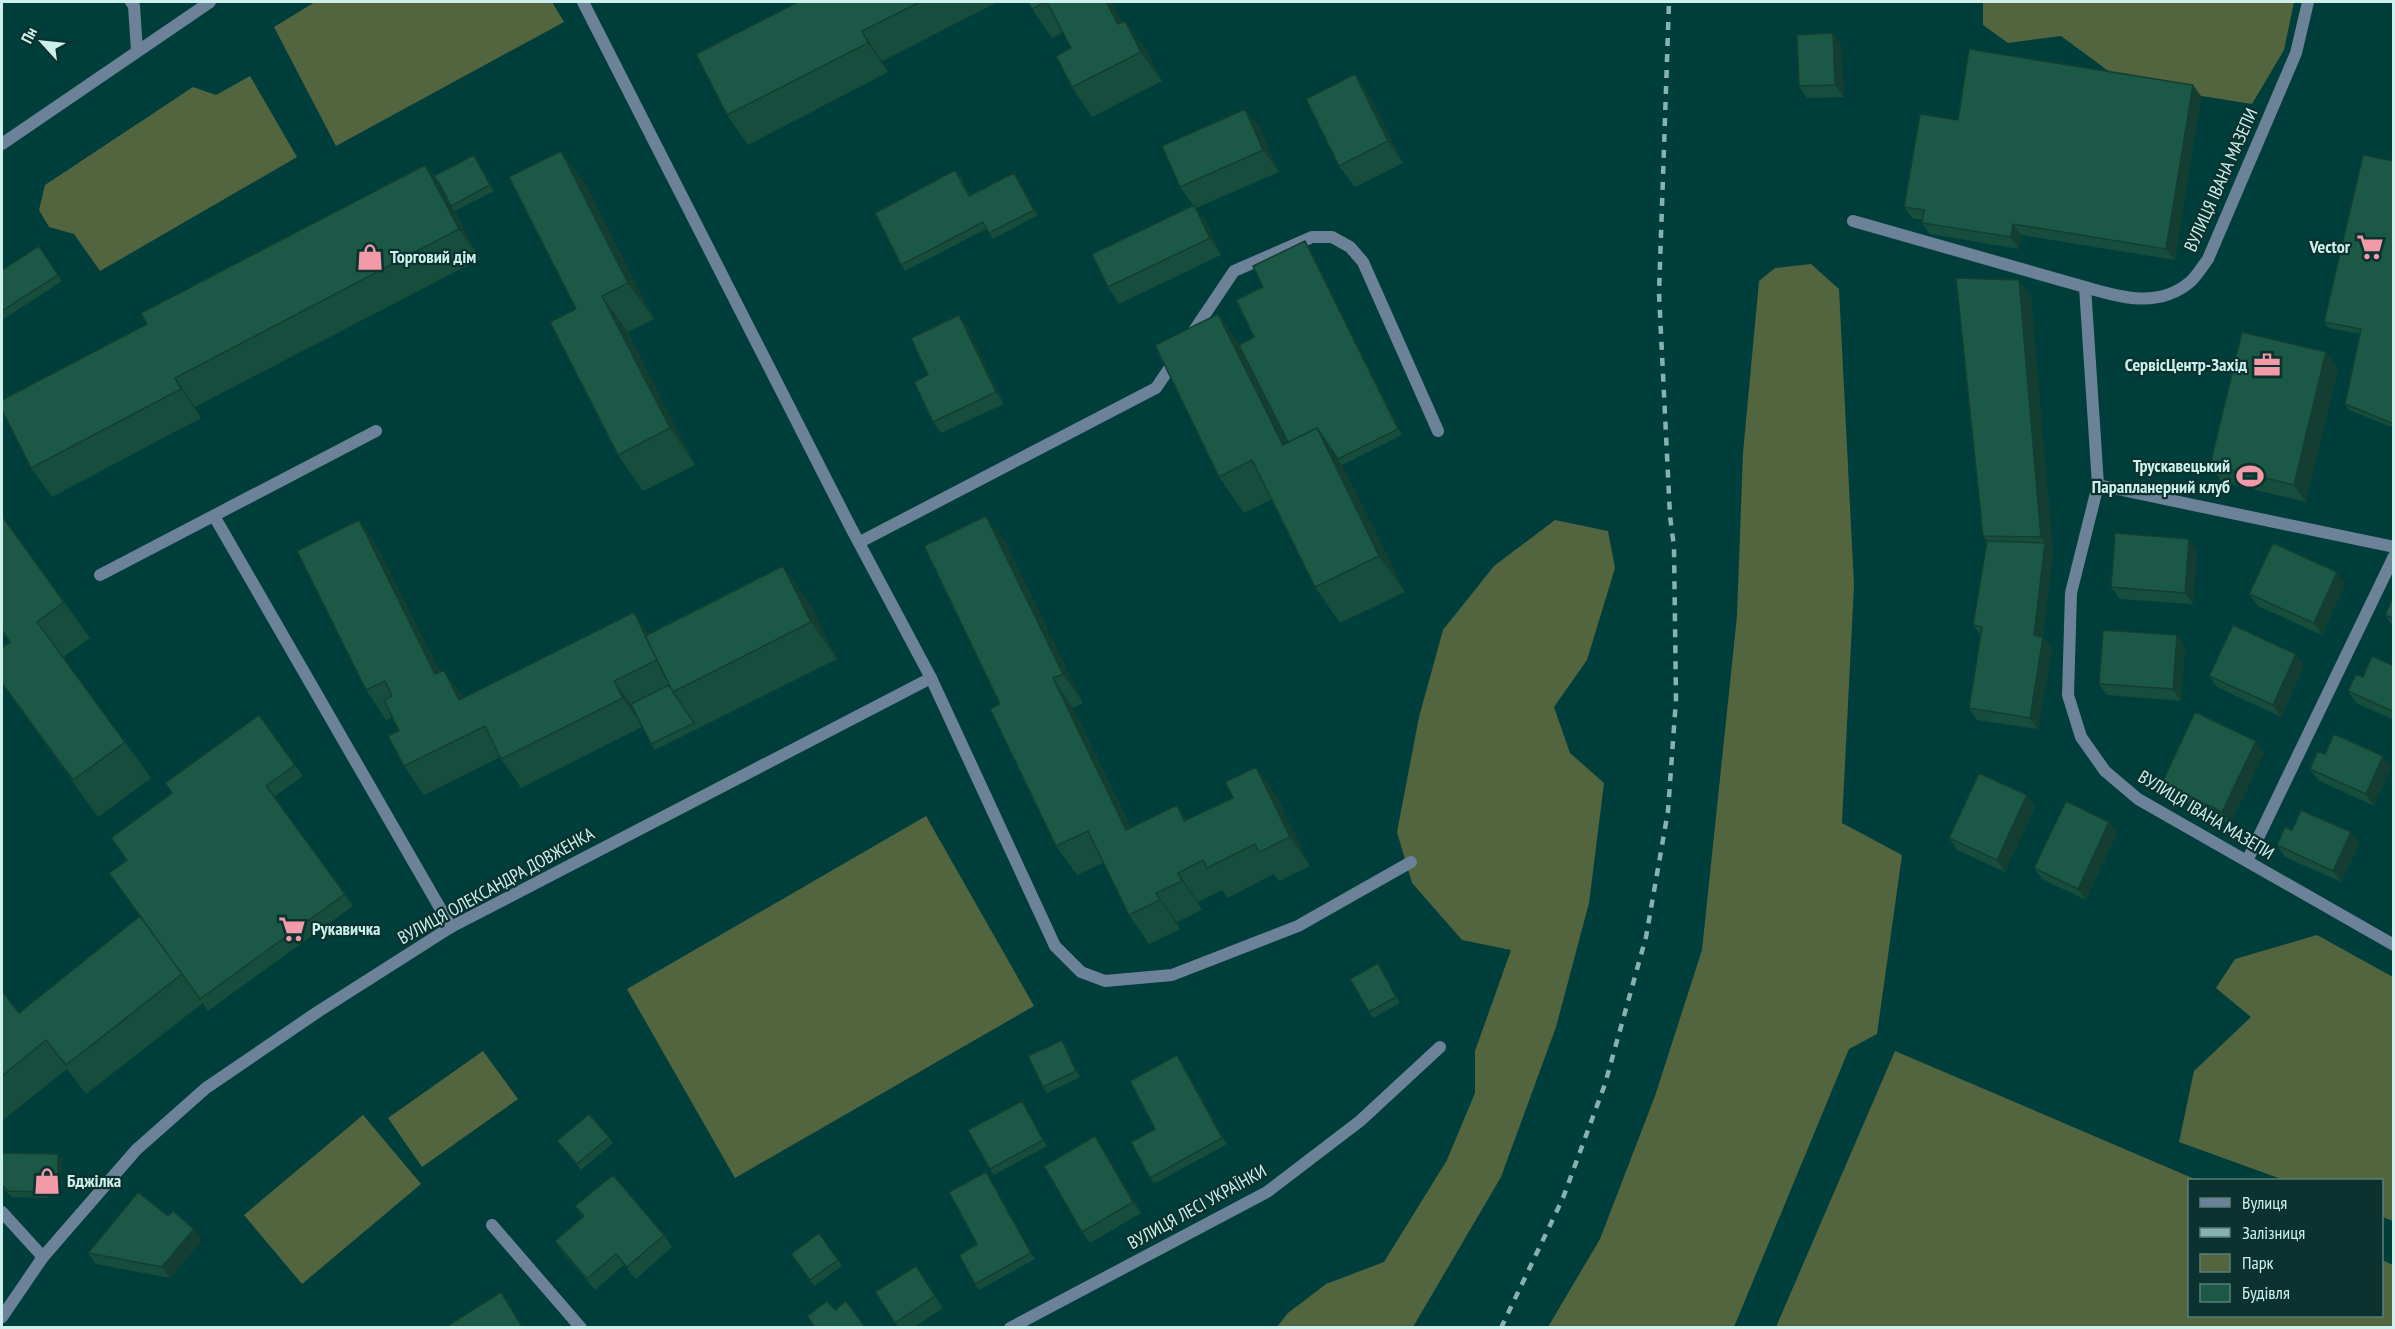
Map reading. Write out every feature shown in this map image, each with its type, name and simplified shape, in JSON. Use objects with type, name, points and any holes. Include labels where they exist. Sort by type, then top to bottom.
[{"type":"street","points":[[2,144],[210,2]]},
{"type":"street","points":[[583,2],[849,526],[860,542],[931,678],[1055,946],[1081,972],[1105,981],[1172,975],[1298,926],[1411,862]]},
{"type":"street","name":"ВУЛИЦЯ ІВАНА МАЗЕПИ","points":[[2308,2],[2296,53],[2208,259],[2191,281],[2168,295],[2130,299],[2085,287],[2098,485],[2071,593],[2067,695],[2081,737],[2105,771],[2138,799],[2394,945]]},
{"type":"street","points":[[133,3],[137,51]]},
{"type":"street","points":[[1853,221],[2085,287]]},
{"type":"street","points":[[860,542],[1156,388],[1234,271],[1312,237],[1332,237],[1350,247],[1363,262],[1438,431]]},
{"type":"street","points":[[100,575],[376,431]]},
{"type":"street","points":[[2098,485],[2394,547]]},
{"type":"street","points":[[214,516],[452,927]]},
{"type":"street","points":[[2247,861],[2394,556]]},
{"type":"street","name":"ВУЛИЦЯ ОЛЕКСАНДРА ДОВЖЕНКА","points":[[2,1317],[43,1257],[136,1150],[206,1088],[319,1011],[452,927],[931,678]]},
{"type":"street","name":"ВУЛИЦЯ ЛЕСІ УКРАЇНКИ","points":[[1010,1328],[1267,1192],[1360,1121],[1440,1047]]},
{"type":"street","points":[[2,1212],[43,1257]]},
{"type":"street","points":[[492,1225],[581,1328]]},
{"type":"green space","points":[[315,2],[552,2],[564,22],[336,146],[274,27]]},
{"type":"green space","points":[[1983,2],[2294,2],[2284,50],[2252,104],[2126,84],[2061,36],[2008,43],[1983,25]]},
{"type":"green space","points":[[250,76],[297,157],[100,271],[74,234],[49,227],[39,210],[45,185],[193,87],[216,95]]},
{"type":"green space","points":[[1811,264],[1839,289],[1854,585],[1842,823],[1902,855],[1877,1034],[1849,1049],[1734,1327],[1548,1327],[1600,1239],[1655,1096],[1702,950],[1737,616],[1743,453],[1759,281],[1775,268]]},
{"type":"green space","points":[[1555,520],[1608,531],[1615,568],[1587,660],[1554,707],[1570,753],[1604,783],[1589,903],[1556,1027],[1501,1177],[1413,1327],[1276,1328],[1288,1313],[1326,1284],[1384,1262],[1447,1160],[1475,1093],[1475,1051],[1511,950],[1462,940],[1412,883],[1397,832],[1419,717],[1443,630],[1494,566]]},
{"type":"green space","points":[[926,816],[1034,1006],[735,1178],[627,989]]},
{"type":"green space","points":[[2317,935],[2393,977],[2393,1221],[2383,1217],[2383,1179],[2281,1179],[2179,1142],[2194,1071],[2251,1017],[2216,988],[2235,959]]},
{"type":"green space","points":[[483,1051],[518,1099],[422,1167],[388,1118]]},
{"type":"green space","points":[[1895,1051],[2195,1179],[2188,1179],[2188,1317],[2383,1317],[2383,1260],[2393,1265],[2393,1327],[1776,1327]]},
{"type":"green space","points":[[363,1115],[421,1184],[302,1284],[244,1215]]},
{"type":"building","points":[[798,2],[920,2],[862,31],[868,43],[727,115],[696,54]]},
{"type":"building","points":[[1028,2],[1046,2],[1032,9]]},
{"type":"building","points":[[1047,2],[1106,2],[1118,24],[1125,21],[1141,52],[1072,87],[1056,56],[1071,48]]},
{"type":"building","points":[[1833,33],[1835,85],[1799,86],[1797,35]]},
{"type":"building","points":[[1969,49],[2193,85],[2166,249],[2013,224],[2011,237],[1922,223],[1924,210],[1904,207],[1920,114],[1958,120]]},
{"type":"building","points":[[1355,74],[1388,141],[1339,166],[1306,99]]},
{"type":"building","points":[[1245,109],[1263,150],[1180,187],[1162,146]]},
{"type":"building","points":[[561,151],[628,283],[602,296],[670,428],[618,455],[550,322],[576,309],[509,177]]},
{"type":"building","points":[[474,155],[490,185],[451,206],[434,176]]},
{"type":"building","name":"Vector","points":[[2363,155],[2394,161],[2394,424],[2345,404],[2361,329],[2324,322]]},
{"type":"building","points":[[425,165],[459,229],[175,378],[181,389],[31,468],[2,410],[2,400],[147,324],[141,313]]},
{"type":"building","points":[[955,170],[969,196],[1014,173],[1034,210],[989,233],[983,222],[901,265],[875,213]]},
{"type":"building","points":[[1194,205],[1210,238],[1108,287],[1092,254]]},
{"type":"building","points":[[1305,241],[1398,429],[1338,459],[1317,428],[1288,442],[1239,345],[1254,337],[1236,300],[1263,287],[1253,266]]},
{"type":"building","points":[[39,246],[58,275],[2,311],[2,270]]},
{"type":"building","points":[[1956,278],[2019,280],[2041,537],[1983,536]]},
{"type":"building","points":[[1218,314],[1283,445],[1317,428],[1379,556],[1315,587],[1252,460],[1219,477],[1155,345]]},
{"type":"building","points":[[959,315],[996,392],[933,422],[914,382],[928,375],[911,338]]},
{"type":"building","points":[[2242,332],[2326,352],[2294,485],[2210,465]]},
{"type":"building","points":[[2,516],[64,602],[37,622],[125,742],[73,780],[2,683],[2,648],[10,642],[2,630]]},
{"type":"building","points":[[986,516],[1063,674],[1053,678],[1126,830],[1177,805],[1184,821],[1233,798],[1225,782],[1256,767],[1290,837],[1259,852],[1255,844],[1207,868],[1203,860],[1178,873],[1182,881],[1156,893],[1160,900],[1129,915],[1088,831],[1056,846],[990,709],[1000,704],[924,546]]},
{"type":"building","points":[[359,520],[435,674],[444,670],[459,700],[634,612],[657,660],[614,681],[623,698],[501,759],[485,726],[404,766],[388,736],[399,731],[384,700],[392,696],[385,681],[366,690],[297,551]]},
{"type":"building","points":[[2115,533],[2189,539],[2185,593],[2111,587]]},
{"type":"building","points":[[1987,541],[2045,543],[2034,635],[2043,637],[2030,718],[1969,708],[1982,627],[1973,625]]},
{"type":"building","points":[[2273,543],[2337,572],[2314,623],[2249,594]]},
{"type":"building","points":[[783,566],[811,622],[673,692],[645,636]]},
{"type":"building","points":[[2394,598],[2394,619],[2385,615]]},
{"type":"building","points":[[2233,625],[2296,654],[2273,705],[2209,676]]},
{"type":"building","points":[[2103,630],[2177,635],[2173,689],[2099,684]]},
{"type":"building","points":[[2372,656],[2394,666],[2394,712],[2348,691],[2356,674],[2363,677]]},
{"type":"building","points":[[669,685],[694,723],[651,744],[631,704]]},
{"type":"building","points":[[2195,712],[2256,741],[2222,812],[2162,783]]},
{"type":"building","points":[[259,715],[295,765],[266,786],[345,894],[200,999],[109,873],[127,860],[111,838],[172,793],[165,783]]},
{"type":"building","points":[[2334,734],[2383,756],[2366,794],[2310,769],[2318,751],[2325,754]]},
{"type":"building","points":[[1979,773],[2027,795],[1997,860],[1949,838]]},
{"type":"building","points":[[2066,801],[2109,822],[2078,889],[2034,868]]},
{"type":"building","points":[[2301,810],[2351,832],[2333,871],[2277,845],[2285,827],[2292,830]]},
{"type":"building","points":[[140,916],[182,974],[66,1065],[46,1040],[2,1076],[2,991],[19,1013]]},
{"type":"building","points":[[1378,963],[1396,997],[1369,1012],[1350,979]]},
{"type":"building","points":[[1062,1040],[1076,1071],[1043,1087],[1028,1056]]},
{"type":"building","points":[[1177,1055],[1222,1138],[1150,1178],[1131,1142],[1155,1129],[1130,1081]]},
{"type":"building","points":[[1022,1101],[1043,1140],[990,1169],[968,1130]]},
{"type":"building","points":[[589,1114],[609,1137],[577,1164],[557,1141]]},
{"type":"building","points":[[1095,1136],[1133,1202],[1082,1232],[1044,1166]]},
{"type":"building","points":[[2,1153],[58,1154],[58,1179],[44,1192],[8,1191],[2,1185]]},
{"type":"building","points":[[986,1172],[1031,1253],[975,1284],[959,1255],[977,1244],[949,1192]]},
{"type":"building","points":[[613,1175],[664,1235],[627,1267],[616,1254],[587,1279],[555,1241],[584,1216],[575,1206]]},
{"type":"building","points":[[138,1192],[168,1216],[173,1211],[194,1229],[162,1267],[88,1253]]},
{"type":"building","points":[[819,1233],[838,1260],[810,1280],[791,1254]]},
{"type":"building","points":[[916,1266],[935,1296],[895,1323],[875,1292]]},
{"type":"building","points":[[501,1292],[523,1328],[444,1328]]},
{"type":"building","points":[[827,1301],[835,1310],[846,1301],[866,1328],[812,1328],[814,1326],[807,1316]]},
{"type":"railway","points":[[1501,1328],[1563,1198],[1605,1084],[1646,937],[1668,811],[1676,699],[1674,547],[1670,516],[1659,293],[1669,2]]},
{"type":"place","name":"Vector","points":[[2370,247]]},
{"type":"place","name":"Торговий дім","points":[[370,257]]},
{"type":"place","name":"СервісЦентр-Захід","points":[[2267,365]]},
{"type":"place","name":"Трускавецький Парапланерний клуб","points":[[2250,476]]},
{"type":"place","name":"Рукавичка","points":[[292,929]]},
{"type":"place","name":"Бджілка","points":[[47,1181]]}]
